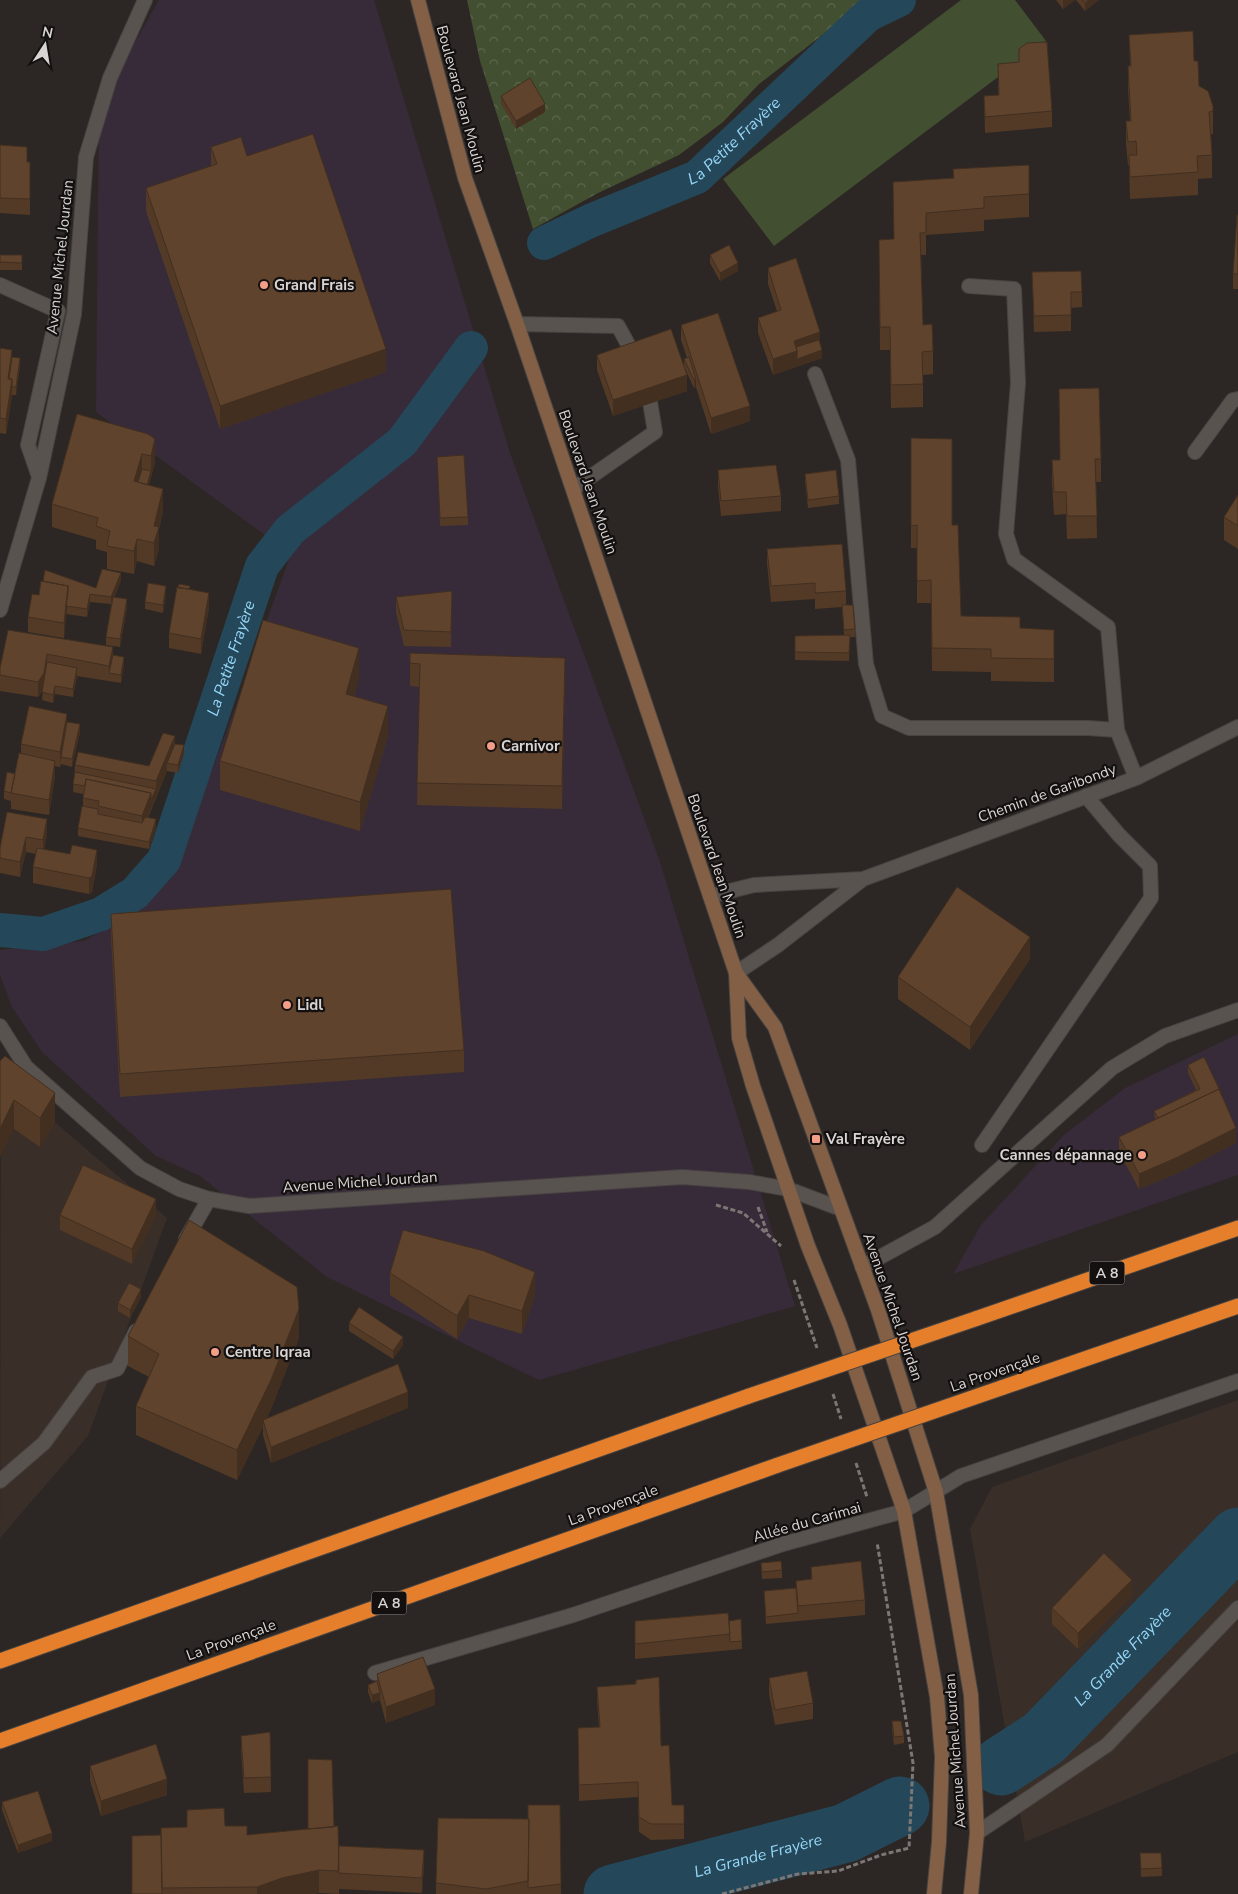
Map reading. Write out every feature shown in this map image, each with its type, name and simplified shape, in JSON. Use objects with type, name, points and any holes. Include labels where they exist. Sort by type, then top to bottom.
[{"type":"highway","name":"A 8","points":[[0,1661],[749,1396],[1238,1228]]},
{"type":"highway","name":"La Provençale","points":[[0,1740],[778,1465],[1238,1306]]},
{"type":"main road","name":"Boulevard Jean Moulin","points":[[418,0],[465,178],[517,324],[736,973]]},
{"type":"main road","name":"Avenue Michel Jourdan","points":[[736,973],[739,1038],[752,1086],[808,1246],[840,1325],[904,1511],[937,1697],[942,1757],[939,1842],[934,1894]]},
{"type":"main road","name":"Avenue Michel Jourdan","points":[[736,973],[775,1027],[878,1310],[936,1492],[971,1695],[977,1833],[971,1894]]},
{"type":"street","name":"Avenue Michel Jourdan","points":[[0,610],[40,478],[74,314],[86,157],[110,78],[145,0]]},
{"type":"street","points":[[0,285],[58,311],[28,445],[40,478]]},
{"type":"street","points":[[969,286],[1014,289],[1018,383],[1006,534],[1014,559],[1108,627],[1117,730],[1136,778]]},
{"type":"street","points":[[517,324],[618,326],[635,357]]},
{"type":"street","points":[[815,374],[848,460],[866,664],[882,716],[909,728],[1088,728],[1117,730]]},
{"type":"street","points":[[1195,452],[1233,400],[1238,398]]},
{"type":"street","points":[[573,489],[655,432],[650,402]]},
{"type":"street","name":"Chemin de Garibondy","points":[[710,896],[754,885],[863,879],[1136,778],[1238,727]]},
{"type":"street","points":[[982,1145],[1151,898],[1150,866],[1119,835],[1086,796]]},
{"type":"street","name":"Chemin de Garibondy","points":[[736,973],[778,945],[863,879]]},
{"type":"street","points":[[862,1267],[935,1227],[1112,1068],[1166,1036],[1238,1010]]},
{"type":"street","name":"Avenue Michel Jourdan","points":[[0,1026],[26,1067],[140,1168],[178,1189],[209,1199],[248,1206],[682,1177],[749,1182],[788,1189]]},
{"type":"street","points":[[788,1189],[841,1209]]},
{"type":"street","points":[[181,1248],[209,1199]]},
{"type":"street","points":[[0,1481],[44,1444],[92,1377],[117,1369],[141,1321]]},
{"type":"street","name":"Allée du Carimai","points":[[375,1673],[573,1615],[783,1544],[904,1511],[961,1476],[1238,1381]]},
{"type":"street","points":[[977,1833],[1107,1744],[1238,1609]]},
{"type":"path","points":[[722,1894],[798,1874],[838,1871],[881,1855],[909,1848]]},
{"type":"shaded area","points":[[159,0],[374,0],[510,453],[659,859],[795,1306],[539,1380],[327,1277],[200,1176],[156,1156],[42,1052],[12,1007],[0,975],[0,950],[84,941],[133,913],[174,874],[291,554],[96,412],[99,106]]},
{"type":"shaded area","name":"Cannes dépannage","points":[[1238,1034],[1238,1175],[953,1274],[981,1225],[1065,1134],[1125,1088]]},
{"type":"shaded area","points":[[1,1076],[167,1218],[88,1436],[0,1538]]},
{"type":"shaded area","points":[[1238,1400],[1238,1752],[1025,1842],[970,1529],[992,1487]]},
{"type":"green space","points":[[467,0],[870,0],[759,84],[723,122],[679,155],[598,193],[533,229],[480,61]]},
{"type":"green space","points":[[961,0],[1015,0],[1046,41],[774,246],[723,179]]},
{"type":"building","points":[[1193,31],[1194,61],[1198,61],[1199,86],[1208,91],[1213,106],[1213,111],[1209,112],[1212,155],[1197,156],[1198,172],[1130,177],[1129,155],[1137,155],[1136,141],[1128,142],[1126,121],[1131,121],[1128,66],[1131,66],[1129,35]]},
{"type":"building","points":[[1047,42],[1052,111],[985,117],[984,96],[999,95],[998,64],[1019,62],[1019,49],[1027,43]]},
{"type":"building","points":[[530,78],[545,104],[516,121],[501,96]]},
{"type":"building","name":"Grand Frais","points":[[313,134],[386,349],[220,406],[146,188],[217,164],[211,147],[241,137],[247,156]]},
{"type":"building","points":[[0,145],[27,147],[27,162],[30,162],[30,199],[0,198]]},
{"type":"building","points":[[1029,165],[1029,194],[984,197],[984,208],[926,213],[926,233],[920,233],[923,325],[932,324],[933,351],[922,352],[923,384],[891,385],[890,327],[880,327],[879,240],[894,239],[893,182],[954,178],[953,169]]},
{"type":"building","points":[[1237,215],[1238,274],[1233,274]]},
{"type":"building","points":[[729,245],[738,263],[720,273],[710,255]]},
{"type":"building","points":[[0,255],[22,255],[22,263],[0,262]]},
{"type":"building","points":[[796,258],[820,332],[794,341],[797,351],[773,359],[758,318],[781,310],[768,268]]},
{"type":"building","points":[[1081,271],[1082,292],[1071,292],[1071,315],[1034,316],[1032,272]]},
{"type":"building","points":[[718,313],[750,406],[711,418],[681,325]]},
{"type":"building","points":[[671,329],[687,375],[613,400],[597,355]]},
{"type":"building","points":[[819,340],[822,350],[797,359],[796,347]]},
{"type":"building","points":[[0,348],[12,350],[8,379],[12,379],[6,419],[0,418]]},
{"type":"building","points":[[12,357],[20,358],[16,387],[12,387],[12,379],[9,379]]},
{"type":"building","points":[[689,357],[696,380],[694,380],[684,359]]},
{"type":"building","points":[[1099,388],[1101,459],[1095,459],[1097,516],[1067,516],[1066,492],[1054,492],[1052,460],[1060,460],[1059,389]]},
{"type":"building","points":[[77,414],[148,434],[155,439],[151,456],[142,454],[134,481],[163,489],[154,526],[159,527],[154,543],[137,539],[134,551],[107,546],[110,531],[96,526],[98,518],[52,504]]},
{"type":"building","points":[[911,438],[952,439],[952,525],[958,525],[961,616],[1020,617],[1020,628],[1054,630],[1054,659],[991,658],[991,649],[932,648],[931,580],[917,581],[917,525],[911,526]]},
{"type":"building","points":[[464,455],[468,517],[440,518],[437,457]]},
{"type":"building","points":[[776,465],[781,496],[721,501],[718,470]]},
{"type":"building","points":[[142,469],[151,471],[147,485],[138,482]]},
{"type":"building","points":[[836,470],[839,496],[808,500],[805,474]]},
{"type":"building","points":[[1238,495],[1238,526],[1224,517]]},
{"type":"building","points":[[842,544],[846,591],[815,593],[815,583],[771,586],[767,549]]},
{"type":"building","points":[[102,569],[121,573],[111,597],[90,594],[87,609],[66,606],[68,586],[43,581],[45,570],[96,588]]},
{"type":"building","points":[[41,581],[68,586],[64,623],[28,617],[32,594],[39,595]]},
{"type":"building","points":[[148,583],[166,586],[163,605],[145,602]]},
{"type":"building","points":[[179,584],[190,586],[189,589],[178,588]]},
{"type":"building","points":[[177,587],[209,593],[201,639],[169,633]]},
{"type":"building","points":[[452,591],[451,632],[404,630],[396,597]]},
{"type":"building","points":[[113,597],[127,599],[120,639],[106,637]]},
{"type":"building","points":[[842,605],[853,605],[855,629],[844,630]]},
{"type":"building","points":[[263,620],[359,648],[346,694],[388,706],[360,802],[220,761]]},
{"type":"building","points":[[8,630],[113,647],[109,666],[47,654],[44,673],[38,682],[0,675]]},
{"type":"building","points":[[850,635],[849,653],[795,652],[795,636]]},
{"type":"building","name":"Carnivor","points":[[410,653],[565,658],[562,786],[417,783],[420,664],[410,663]]},
{"type":"building","points":[[113,655],[124,657],[121,675],[109,673]]},
{"type":"building","points":[[47,662],[77,668],[73,689],[55,686],[53,695],[42,692]]},
{"type":"building","points":[[29,706],[67,714],[60,752],[21,744]]},
{"type":"building","points":[[67,722],[80,724],[72,759],[61,757]]},
{"type":"building","points":[[163,733],[175,736],[156,781],[75,765],[78,752],[149,766]]},
{"type":"building","points":[[175,744],[184,745],[178,765],[167,763]]},
{"type":"building","points":[[19,753],[55,761],[49,800],[11,793]]},
{"type":"building","points":[[7,772],[15,774],[11,793],[4,791]]},
{"type":"building","points":[[75,772],[156,789],[151,800],[151,793],[86,779],[85,786],[73,784]]},
{"type":"building","points":[[86,779],[151,793],[142,816],[98,806],[99,801],[83,798]]},
{"type":"building","points":[[82,806],[98,809],[98,814],[142,823],[145,817],[156,819],[149,842],[78,828]]},
{"type":"building","points":[[7,812],[47,819],[43,840],[26,837],[20,862],[0,858],[0,848]]},
{"type":"building","points":[[72,845],[97,850],[92,876],[89,878],[33,867],[37,848],[70,854]]},
{"type":"building","points":[[957,887],[1030,937],[970,1027],[898,977]]},
{"type":"building","name":"Lidl","points":[[451,889],[464,1050],[120,1074],[111,914]]},
{"type":"building","points":[[5,1056],[55,1093],[40,1118],[14,1100],[0,1129],[0,1061]]},
{"type":"building","points":[[1204,1057],[1222,1095],[1222,1096],[1219,1089],[1158,1118],[1154,1111],[1200,1089],[1188,1065]]},
{"type":"building","points":[[1219,1089],[1236,1128],[1139,1174],[1119,1137]]},
{"type":"building","points":[[83,1165],[156,1199],[132,1249],[60,1215]]},
{"type":"building","name":"Centre Iqraa","points":[[189,1220],[297,1287],[299,1309],[271,1380],[237,1450],[136,1406],[159,1354],[128,1336]]},
{"type":"building","points":[[403,1230],[484,1251],[535,1272],[522,1311],[469,1295],[457,1316],[390,1273]]},
{"type":"building","points":[[129,1283],[141,1289],[130,1310],[118,1303]]},
{"type":"building","points":[[359,1307],[403,1337],[393,1351],[349,1323]]},
{"type":"building","points":[[398,1364],[408,1392],[271,1447],[263,1420]]},
{"type":"building","points":[[1104,1553],[1132,1580],[1078,1633],[1052,1608]]},
{"type":"building","points":[[781,1561],[782,1570],[762,1572],[761,1563]]},
{"type":"building","points":[[861,1561],[865,1600],[798,1606],[796,1581],[812,1579],[811,1567]]},
{"type":"building","points":[[796,1588],[798,1613],[766,1617],[764,1591]]},
{"type":"building","points":[[728,1613],[730,1634],[635,1644],[635,1621]]},
{"type":"building","points":[[741,1619],[742,1641],[730,1642],[729,1621]]},
{"type":"building","points":[[423,1657],[435,1689],[386,1707],[377,1674]]},
{"type":"building","points":[[807,1671],[813,1703],[775,1710],[769,1678]]},
{"type":"building","points":[[659,1677],[661,1746],[669,1745],[672,1805],[684,1805],[684,1824],[651,1824],[639,1817],[638,1782],[579,1785],[578,1728],[600,1727],[597,1687],[636,1684],[636,1680]]},
{"type":"building","points":[[377,1681],[380,1693],[372,1695],[368,1685]]},
{"type":"building","points":[[892,1721],[901,1721],[904,1736],[894,1737]]},
{"type":"building","points":[[270,1732],[271,1777],[244,1778],[241,1736]]},
{"type":"building","points":[[156,1744],[167,1779],[101,1801],[90,1766]]},
{"type":"building","points":[[308,1759],[332,1760],[334,1827],[308,1829]]},
{"type":"building","points":[[38,1791],[52,1833],[18,1845],[2,1802]]},
{"type":"building","points":[[528,1805],[560,1805],[561,1884],[528,1888]]},
{"type":"building","points":[[224,1808],[225,1826],[247,1826],[247,1835],[338,1826],[339,1871],[319,1870],[282,1878],[257,1887],[162,1888],[161,1828],[187,1827],[187,1810]]},
{"type":"building","points":[[438,1818],[529,1819],[528,1881],[486,1889],[436,1883]]},
{"type":"building","points":[[161,1835],[162,1894],[132,1894],[132,1836]]},
{"type":"building","points":[[339,1846],[424,1850],[422,1878],[338,1873]]},
{"type":"building","points":[[1140,1853],[1161,1853],[1162,1868],[1141,1869]]},
{"type":"waterway","name":"La Petite Frayère","points":[[544,243],[590,221],[697,177],[868,15],[899,0]]},
{"type":"waterway","name":"La Petite Frayère","points":[[0,930],[43,934],[101,914],[135,893],[164,860],[262,566],[290,530],[402,442],[471,348]]},
{"type":"waterway","name":"La Grande Frayère","points":[[1001,1766],[1044,1738],[1238,1537]]},
{"type":"waterway","name":"La Grande Frayère","points":[[613,1894],[846,1833],[900,1806]]},
{"type":"place","name":"Grand Frais","points":[[264,285]]},
{"type":"place","name":"Carnivor","points":[[491,746]]},
{"type":"place","name":"Lidl","points":[[287,1005]]},
{"type":"place","name":"Val Frayère","points":[[816,1139]]},
{"type":"place","name":"Cannes dépannage","points":[[1142,1155]]},
{"type":"place","name":"Centre Iqraa","points":[[215,1352]]}]
